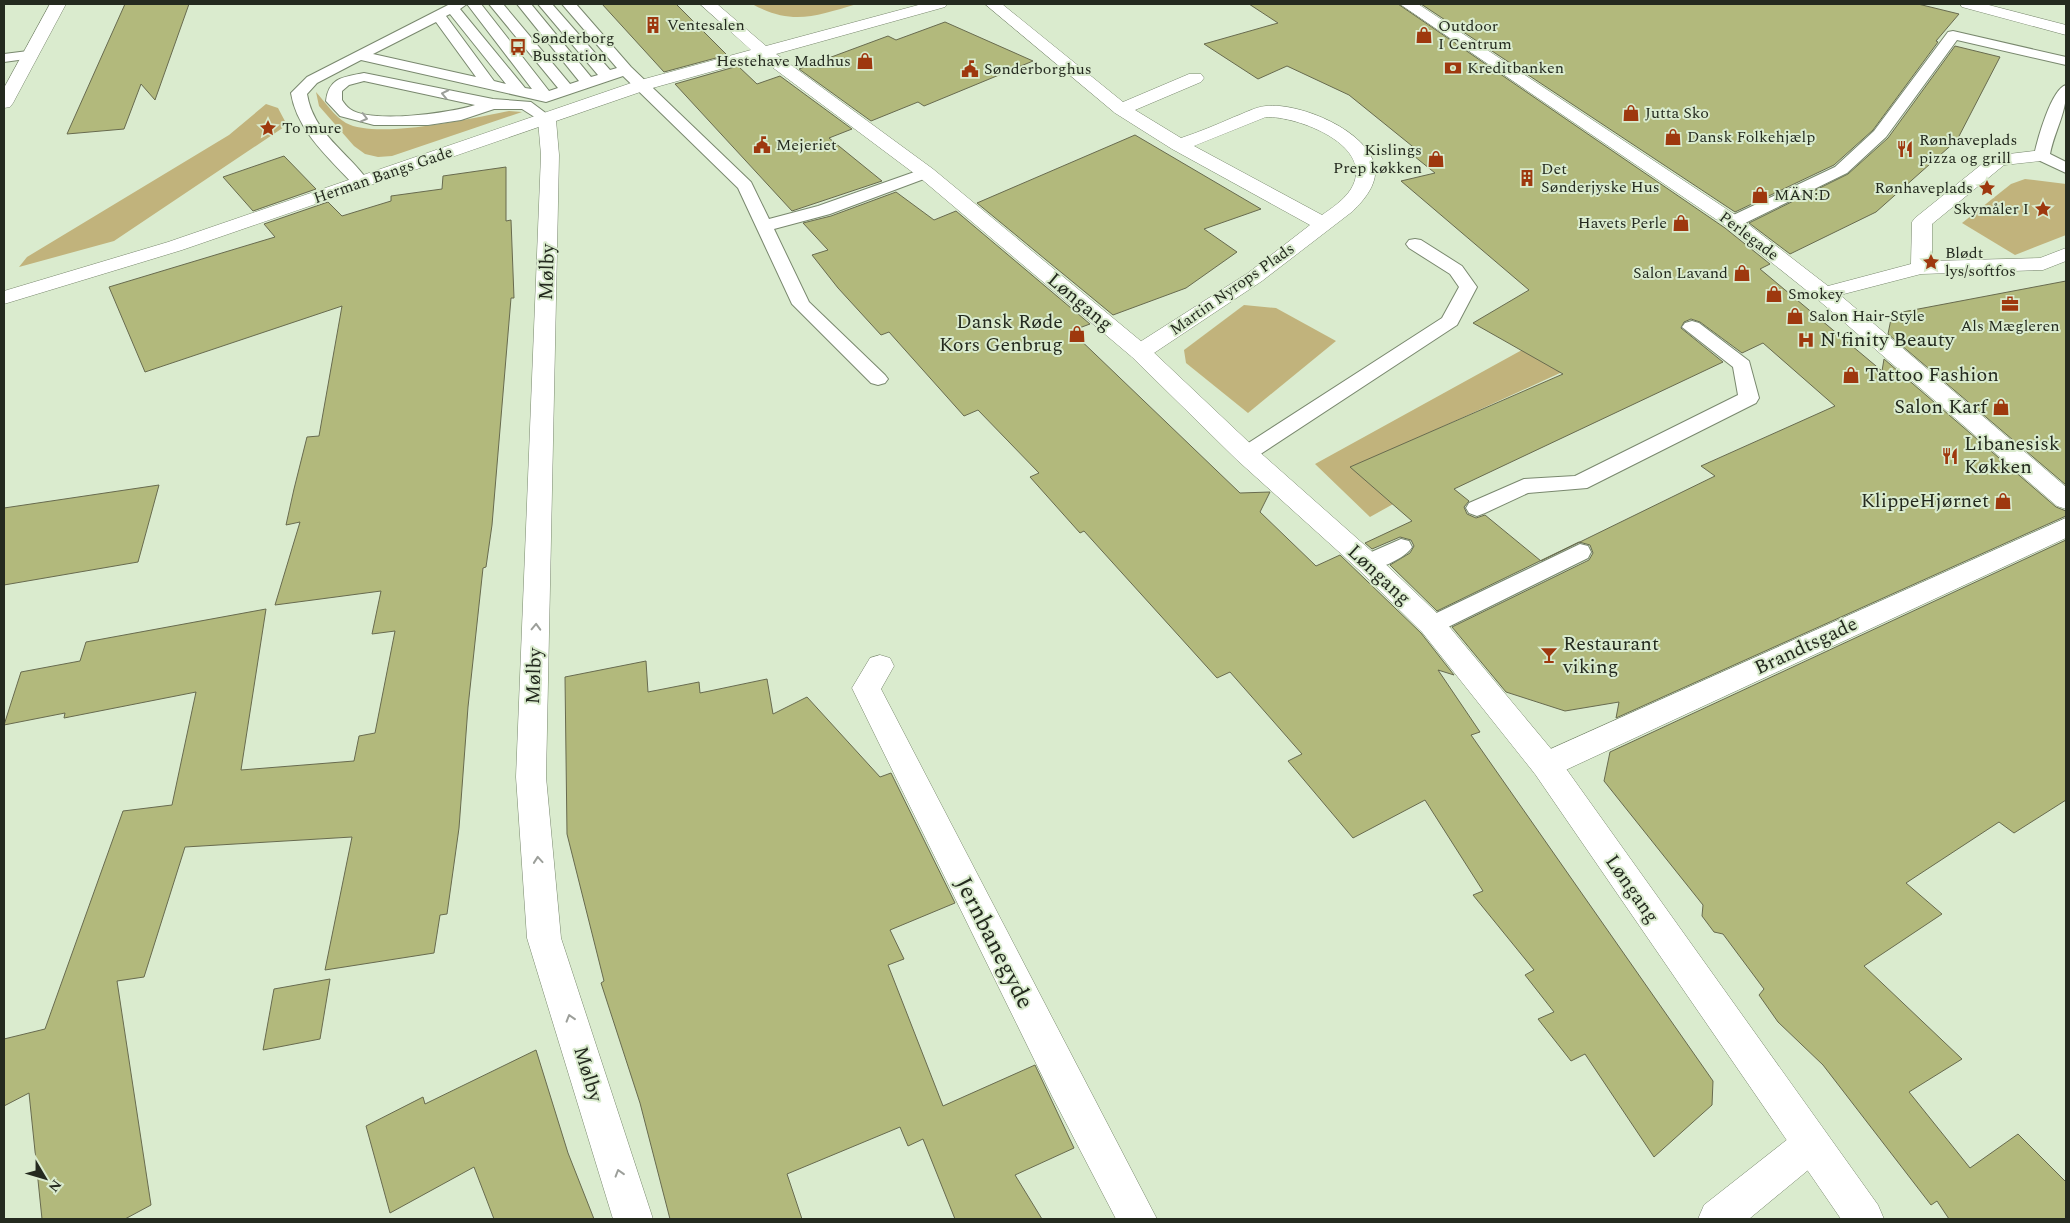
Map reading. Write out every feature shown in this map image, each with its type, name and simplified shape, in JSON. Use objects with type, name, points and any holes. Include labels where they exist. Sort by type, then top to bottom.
[{"type":"street","points":[[4,103],[28,55],[58,4]]},
{"type":"street","name":"Løngang","points":[[708,4],[763,52],[926,173],[1140,352],[1246,454],[1368,563],[1432,625],[1546,765],[1864,1219]]},
{"type":"street","points":[[763,52],[939,4]]},
{"type":"street","points":[[993,4],[1121,109],[1179,146],[1323,224]]},
{"type":"street","name":"Perlegade","points":[[1408,4],[1733,222],[1824,293],[2066,500]]},
{"type":"street","points":[[1968,4],[2066,30]]},
{"type":"street","name":"Herman Bangs Gade","points":[[4,298],[175,246],[361,182],[546,108],[643,85],[763,52]]},
{"type":"street","points":[[1121,109],[1195,78]]},
{"type":"street","name":"Mølby","points":[[546,108],[550,154],[531,776],[544,938],[633,1219]]},
{"type":"street","name":"Martin Nyrops Plads","points":[[1140,352],[1255,276],[1352,201],[1364,184],[1366,164],[1355,145],[1323,124],[1296,116],[1268,111],[1179,146]]},
{"type":"street","points":[[1922,268],[1922,222],[1999,160],[2042,156]]},
{"type":"street","points":[[1824,293],[1922,268],[2043,264],[2066,254]]},
{"type":"street","name":"Brandtsgade","points":[[1546,765],[2066,527]]},
{"type":"street","name":"Jernbanegyde","points":[[880,666],[866,688],[1065,1082],[1137,1219]]},
{"type":"street","points":[[1718,1219],[1811,1144]]},
{"type":"lane","points":[[474,4],[546,108]]},
{"type":"lane","points":[[496,4],[567,90]]},
{"type":"lane","points":[[524,4],[588,83]]},
{"type":"lane","points":[[545,4],[607,76]]},
{"type":"lane","points":[[569,4],[626,70],[745,186],[801,304],[878,379]]},
{"type":"lane","points":[[361,182],[306,118],[299,102],[299,92],[312,80],[456,6],[520,91],[546,108]]},
{"type":"lane","points":[[438,15],[489,84]]},
{"type":"lane","points":[[1733,222],[1841,170],[1880,134],[1953,35],[2066,61]]},
{"type":"lane","points":[[376,47],[478,69]]},
{"type":"lane","points":[[4,58],[28,55]]},
{"type":"lane","points":[[359,55],[520,91]]},
{"type":"lane","points":[[493,104],[461,115],[428,120],[374,120],[346,113],[334,101],[335,90],[344,82],[364,77],[493,104],[546,108],[567,90],[626,70]]},
{"type":"lane","points":[[2066,90],[2046,134],[2042,156],[2066,168]]},
{"type":"lane","points":[[764,226],[824,210],[926,173]]},
{"type":"lane","points":[[1246,454],[1450,321],[1468,287],[1456,270],[1415,244]]},
{"type":"lane","points":[[1477,508],[1524,486],[1579,483],[1749,398],[1742,365],[1692,327]]},
{"type":"lane","points":[[1368,563],[1401,547]]},
{"type":"lane","points":[[1432,625],[1580,552]]},
{"type":"shaded area","points":[[752,4],[857,4],[816,15],[792,17],[766,11]]},
{"type":"shaded area","points":[[316,92],[342,120],[360,128],[402,129],[509,111],[522,112],[392,156],[378,157],[365,154],[354,146],[319,106]]},
{"type":"shaded area","points":[[266,104],[278,108],[287,125],[114,241],[19,267],[27,257],[229,135]]},
{"type":"shaded area","points":[[2025,179],[2066,184],[2066,235],[2015,255],[1962,223],[2011,184]]},
{"type":"shaded area","points":[[1244,305],[1276,308],[1336,341],[1248,413],[1186,363],[1184,350]]},
{"type":"shaded area","points":[[1665,325],[1354,467],[1395,503],[1370,517],[1315,464],[1553,333]]},
{"type":"building","points":[[125,4],[189,4],[155,100],[141,84],[124,129],[67,134]]},
{"type":"building","points":[[602,4],[676,4],[727,55],[664,72]]},
{"type":"building","points":[[1249,4],[1398,4],[1725,228],[1770,264],[1760,269],[1882,371],[1884,359],[2056,507],[2066,511],[2066,516],[1616,718],[1619,702],[1565,711],[1506,692],[1452,627],[1589,560],[1593,553],[1590,545],[1580,542],[1715,476],[1701,466],[1835,406],[1763,343],[1742,353],[1700,322],[1691,319],[1684,322],[1681,328],[1723,362],[1454,489],[1469,501],[1464,507],[1467,514],[1476,518],[1485,515],[1541,561],[1437,611],[1390,565],[1410,553],[1414,546],[1411,540],[1400,537],[1372,549],[1365,543],[1412,521],[1350,467],[1563,374],[1473,323],[1529,290],[1401,181],[1435,173],[1409,152],[1417,150],[1349,95],[1287,66],[1258,79],[1204,44],[1278,23]]},
{"type":"building","points":[[1421,4],[1918,4],[1959,14],[1936,41],[1938,42],[1873,130],[1834,165],[1735,212]]},
{"type":"building","name":"Sønderborghus","points":[[945,22],[1033,61],[924,106],[918,102],[871,121],[799,69],[888,36],[896,40]]},
{"type":"building","points":[[1955,46],[2000,57],[1957,140],[1876,212],[1790,254],[1749,223],[1848,174],[1888,138]]},
{"type":"building","points":[[738,66],[757,84],[780,76],[852,129],[829,138],[882,181],[792,211],[675,84]]},
{"type":"building","points":[[1135,135],[1261,209],[1204,229],[1237,252],[1186,288],[1113,315],[977,203]]},
{"type":"building","points":[[284,156],[316,189],[253,211],[223,177]]},
{"type":"building","points":[[506,167],[506,221],[511,220],[514,298],[511,298],[492,525],[486,567],[483,568],[468,707],[459,828],[447,914],[440,915],[434,953],[325,970],[352,837],[185,847],[144,977],[117,981],[151,1205],[125,1219],[42,1219],[29,1093],[4,1106],[4,1039],[45,1029],[123,811],[172,805],[196,692],[64,718],[65,713],[4,725],[21,672],[80,661],[86,642],[266,609],[241,770],[354,761],[359,736],[375,733],[395,631],[372,634],[381,591],[275,605],[300,522],[286,525],[294,489],[307,437],[319,436],[342,306],[145,372],[109,287],[275,237],[264,224],[328,202],[342,216],[391,201],[391,196],[442,189],[443,176]]},
{"type":"building","points":[[896,192],[934,220],[956,211],[1090,324],[1071,331],[1240,493],[1270,492],[1260,512],[1316,566],[1340,555],[1421,633],[1454,675],[1438,670],[1480,732],[1471,735],[1713,1081],[1712,1105],[1654,1157],[1585,1054],[1571,1061],[1538,1019],[1554,1012],[1525,975],[1534,970],[1473,895],[1483,891],[1425,800],[1353,838],[1288,761],[1302,754],[1230,672],[1217,678],[1084,531],[1080,533],[1030,477],[1039,473],[978,410],[964,416],[889,332],[881,335],[838,288],[812,255],[828,250],[803,223],[831,216]]},
{"type":"building","points":[[2066,281],[2066,485],[1888,334],[1892,314]]},
{"type":"building","points":[[159,485],[138,562],[4,585],[4,508]]},
{"type":"building","points":[[2066,540],[2066,800],[2014,833],[1999,822],[1906,883],[1942,914],[1864,966],[1962,1059],[1909,1092],[1970,1168],[2018,1134],[2066,1182],[2066,1219],[1949,1219],[1937,1201],[1931,1205],[1823,1065],[1778,1022],[1759,995],[1764,989],[1723,934],[1714,932],[1702,916],[1703,905],[1604,781],[1610,752]]},
{"type":"building","points":[[646,661],[648,692],[699,682],[700,693],[767,679],[773,714],[807,697],[880,777],[891,773],[955,903],[890,930],[904,959],[888,965],[943,1106],[1035,1065],[1074,1148],[1015,1175],[1042,1219],[955,1219],[923,1139],[908,1146],[900,1127],[787,1174],[802,1219],[670,1219],[640,1103],[601,983],[604,981],[567,834],[565,677]]},
{"type":"building","points":[[330,979],[320,1039],[263,1050],[274,989]]},
{"type":"building","points":[[536,1050],[568,1153],[594,1219],[494,1219],[474,1167],[390,1213],[366,1126],[423,1097],[425,1104]]},
{"type":"place","name":"Ventesalen","points":[[653,25]]},
{"type":"place","name":"Outdoor I Centrum","points":[[1424,35]]},
{"type":"place","name":"Sønderborg Busstation","points":[[518,47]]},
{"type":"place","name":"Hestehave Madhus","points":[[865,61]]},
{"type":"place","name":"Kreditbanken","points":[[1453,68]]},
{"type":"place","name":"Sønderborghus","points":[[970,69]]},
{"type":"place","name":"Jutta Sko","points":[[1631,113]]},
{"type":"place","name":"To mure","points":[[268,128]]},
{"type":"place","name":"Dansk Folkehjælp","points":[[1673,137]]},
{"type":"place","name":"Mejeriet","points":[[762,145]]},
{"type":"place","name":"Rønhaveplads pizza og grill","points":[[1905,149]]},
{"type":"place","name":"Kislings Prep køkken","points":[[1436,159]]},
{"type":"place","name":"Det Sønderjyske Hus","points":[[1527,178]]},
{"type":"place","name":"Rønhaveplads","points":[[1987,188]]},
{"type":"place","name":"MÄN:D","points":[[1760,195]]},
{"type":"place","name":"Skymåler I","points":[[2043,209]]},
{"type":"place","name":"Havets Perle","points":[[1681,223]]},
{"type":"place","name":"Blødt lys/softfos","points":[[1931,262]]},
{"type":"place","name":"Salon Lavand","points":[[1742,273]]},
{"type":"place","name":"Smokey","points":[[1774,294]]},
{"type":"place","name":"Als Mægleren","points":[[2010,304]]},
{"type":"place","name":"Salon Hair-Style","points":[[1795,316]]},
{"type":"place","name":"Dansk Røde Kors Genbrug","points":[[1077,334]]},
{"type":"place","name":"N'finity Beauty","points":[[1806,340]]},
{"type":"place","name":"Tattoo Fashion","points":[[1851,375]]},
{"type":"place","name":"Salon Karf","points":[[2001,407]]},
{"type":"place","name":"Libanesisk Køkken","points":[[1950,456]]},
{"type":"place","name":"KlippeHjørnet","points":[[2003,501]]},
{"type":"place","name":"Restaurant viking","points":[[1549,655]]}]
